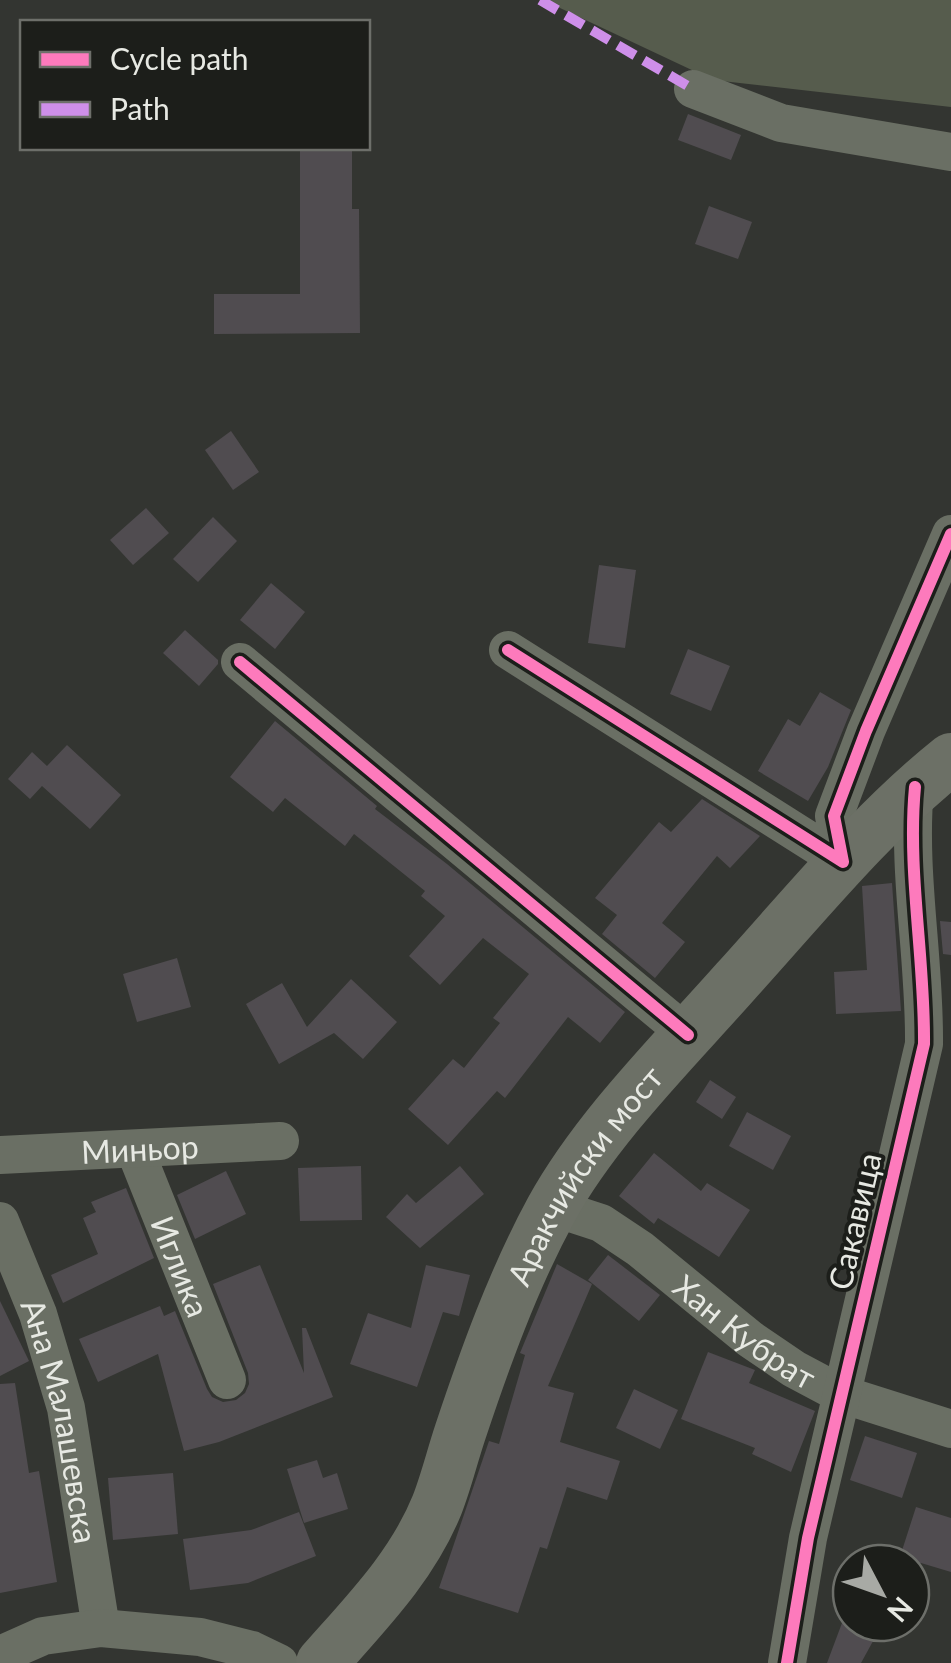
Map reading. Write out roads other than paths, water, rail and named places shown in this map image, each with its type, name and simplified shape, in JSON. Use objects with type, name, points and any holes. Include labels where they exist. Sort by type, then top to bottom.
[{"type":"main road","name":"Аракчийски мост","points":[[322,1663],[396,1580],[436,1507],[460,1430],[515,1285],[552,1208],[613,1120],[844,862],[933,773]]},
{"type":"street","points":[[693,88],[781,123],[951,152]]},
{"type":"street","points":[[844,862],[834,816],[866,731],[951,534]]},
{"type":"street","points":[[508,650],[844,862]]},
{"type":"street","points":[[240,662],[688,1035]]},
{"type":"street","name":"Сакавица","points":[[787,1663],[808,1538],[924,1044],[912,818],[933,773]]},
{"type":"street","name":"Миньор","points":[[0,1154],[280,1141]]},
{"type":"street","name":"Иглика","points":[[135,1150],[228,1380]]},
{"type":"street","name":"Хан Кубрат","points":[[552,1208],[601,1223],[640,1249],[750,1340],[794,1369],[841,1394],[951,1430]]},
{"type":"street","name":"Ана Малашевска","points":[[0,1221],[38,1314],[66,1408],[101,1628]]},
{"type":"street","points":[[0,1655],[44,1636],[101,1628],[212,1640],[252,1650],[279,1663]]}]
